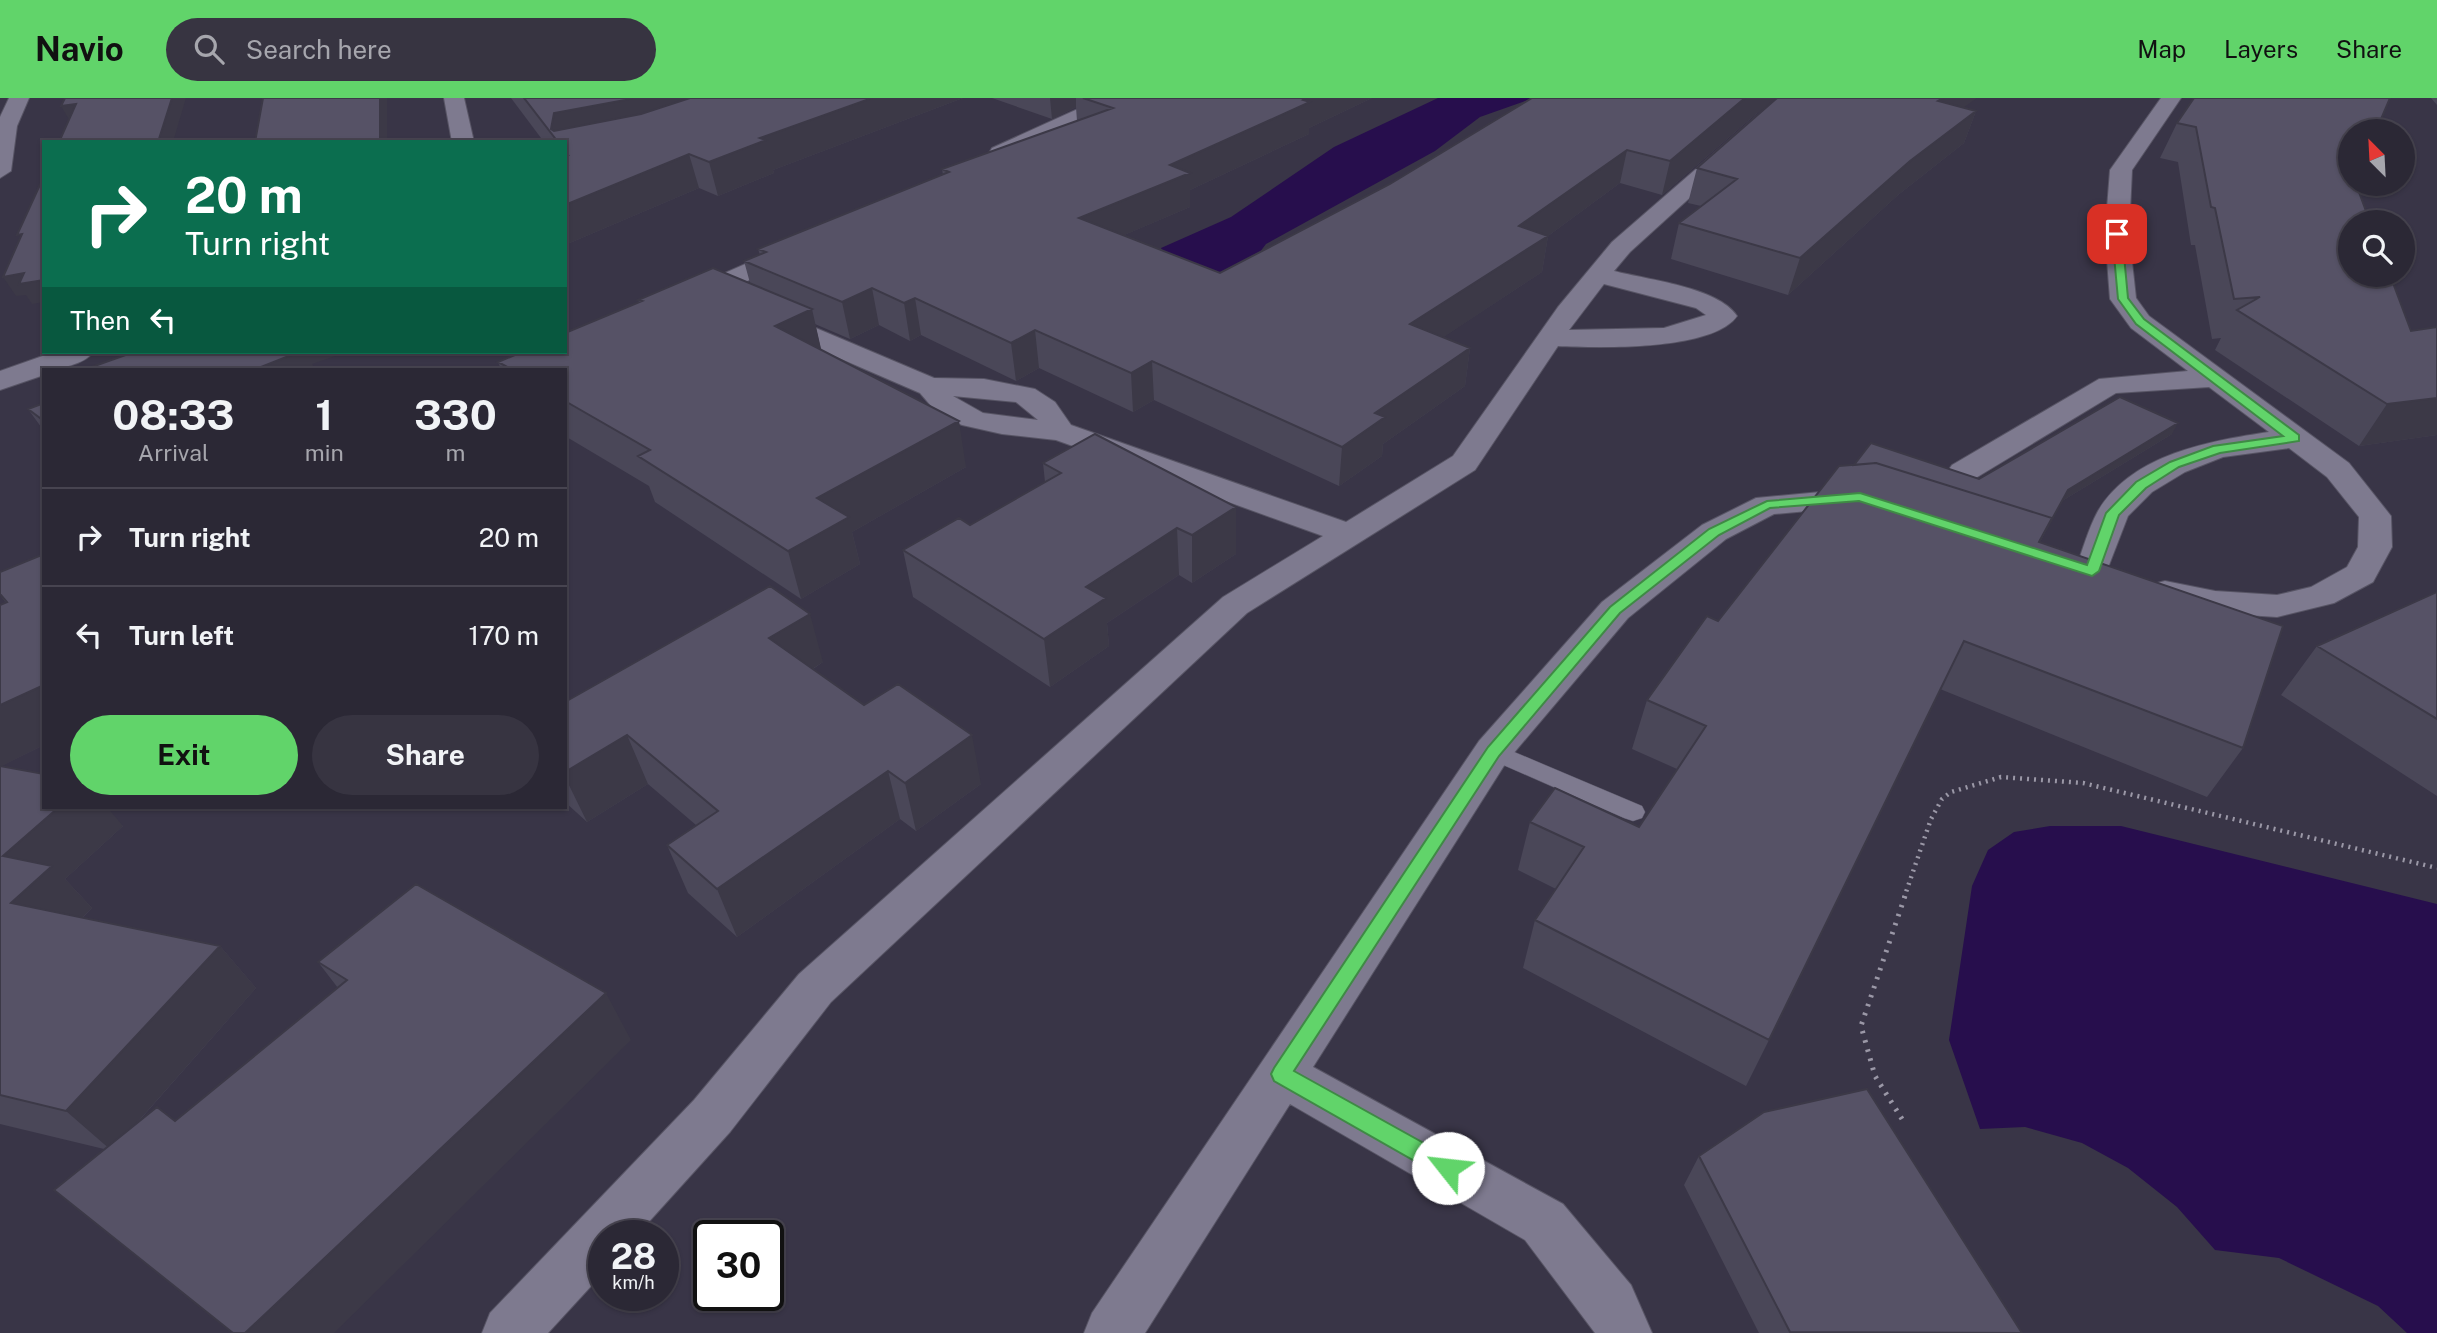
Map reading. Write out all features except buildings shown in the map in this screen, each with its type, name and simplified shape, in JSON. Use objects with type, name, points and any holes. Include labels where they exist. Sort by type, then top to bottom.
[{"type":"street","points":[[0,171],[5,126],[19,98]]},
{"type":"street","points":[[454,98],[463,140]]},
{"type":"street","points":[[983,161],[1119,98]]},
{"type":"street","points":[[510,1333],[712,1116],[815,988],[1235,605],[1464,463],[1550,338],[1621,247],[1697,176],[1764,120],[1800,98]]},
{"type":"street","points":[[2171,98],[2121,170],[2117,234],[2123,299],[2140,322],[2338,470],[2375,516],[2375,547],[2361,574],[2322,595],[2277,606],[2215,602],[2143,588],[2079,567],[2113,513],[2141,485],[2174,465],[2217,449],[2294,438]]},
{"type":"street","points":[[670,307],[813,241]]},
{"type":"street","points":[[1550,338],[1618,341],[1707,327],[1724,316],[1705,302],[1599,275]]},
{"type":"street","points":[[706,290],[930,387],[949,408],[972,418],[1011,427],[1060,431],[1349,534]]},
{"type":"street","points":[[0,381],[74,354]]},
{"type":"street","points":[[1964,472],[2109,385],[2215,378]]},
{"type":"street","points":[[1112,1333],[1493,751],[1615,610],[1714,532],[1767,505],[1860,497],[1899,509]]},
{"type":"street","points":[[1281,1074],[1544,1222],[1611,1305],[1624,1333]]},
{"type":"lane","points":[[1493,751],[1633,812]]},
{"type":"path","points":[[1902,1119],[1875,1076],[1861,1026],[1931,818],[1942,799],[1951,792],[2001,777],[2083,783],[2437,868]]},
{"type":"shaded area","points":[[1438,98],[1534,98],[1480,117],[1435,151],[1266,244],[1238,281],[1168,261],[1161,248],[1231,217],[1334,147]]},
{"type":"shaded area","points":[[2050,826],[2121,826],[2437,904],[2437,1333],[2407,1333],[2378,1306],[2279,1258],[2215,1250],[2177,1207],[2128,1168],[2082,1143],[2025,1127],[1980,1129],[1949,1040],[1972,886],[1988,850],[2014,832]]},
{"type":"route","points":[[1448,1168],[1281,1074],[1493,751],[1615,610],[1714,532],[1767,505],[1860,497],[2092,571],[2113,513],[2141,485],[2174,465],[2217,449],[2294,438],[2140,322],[2123,299],[2117,234]]}]
